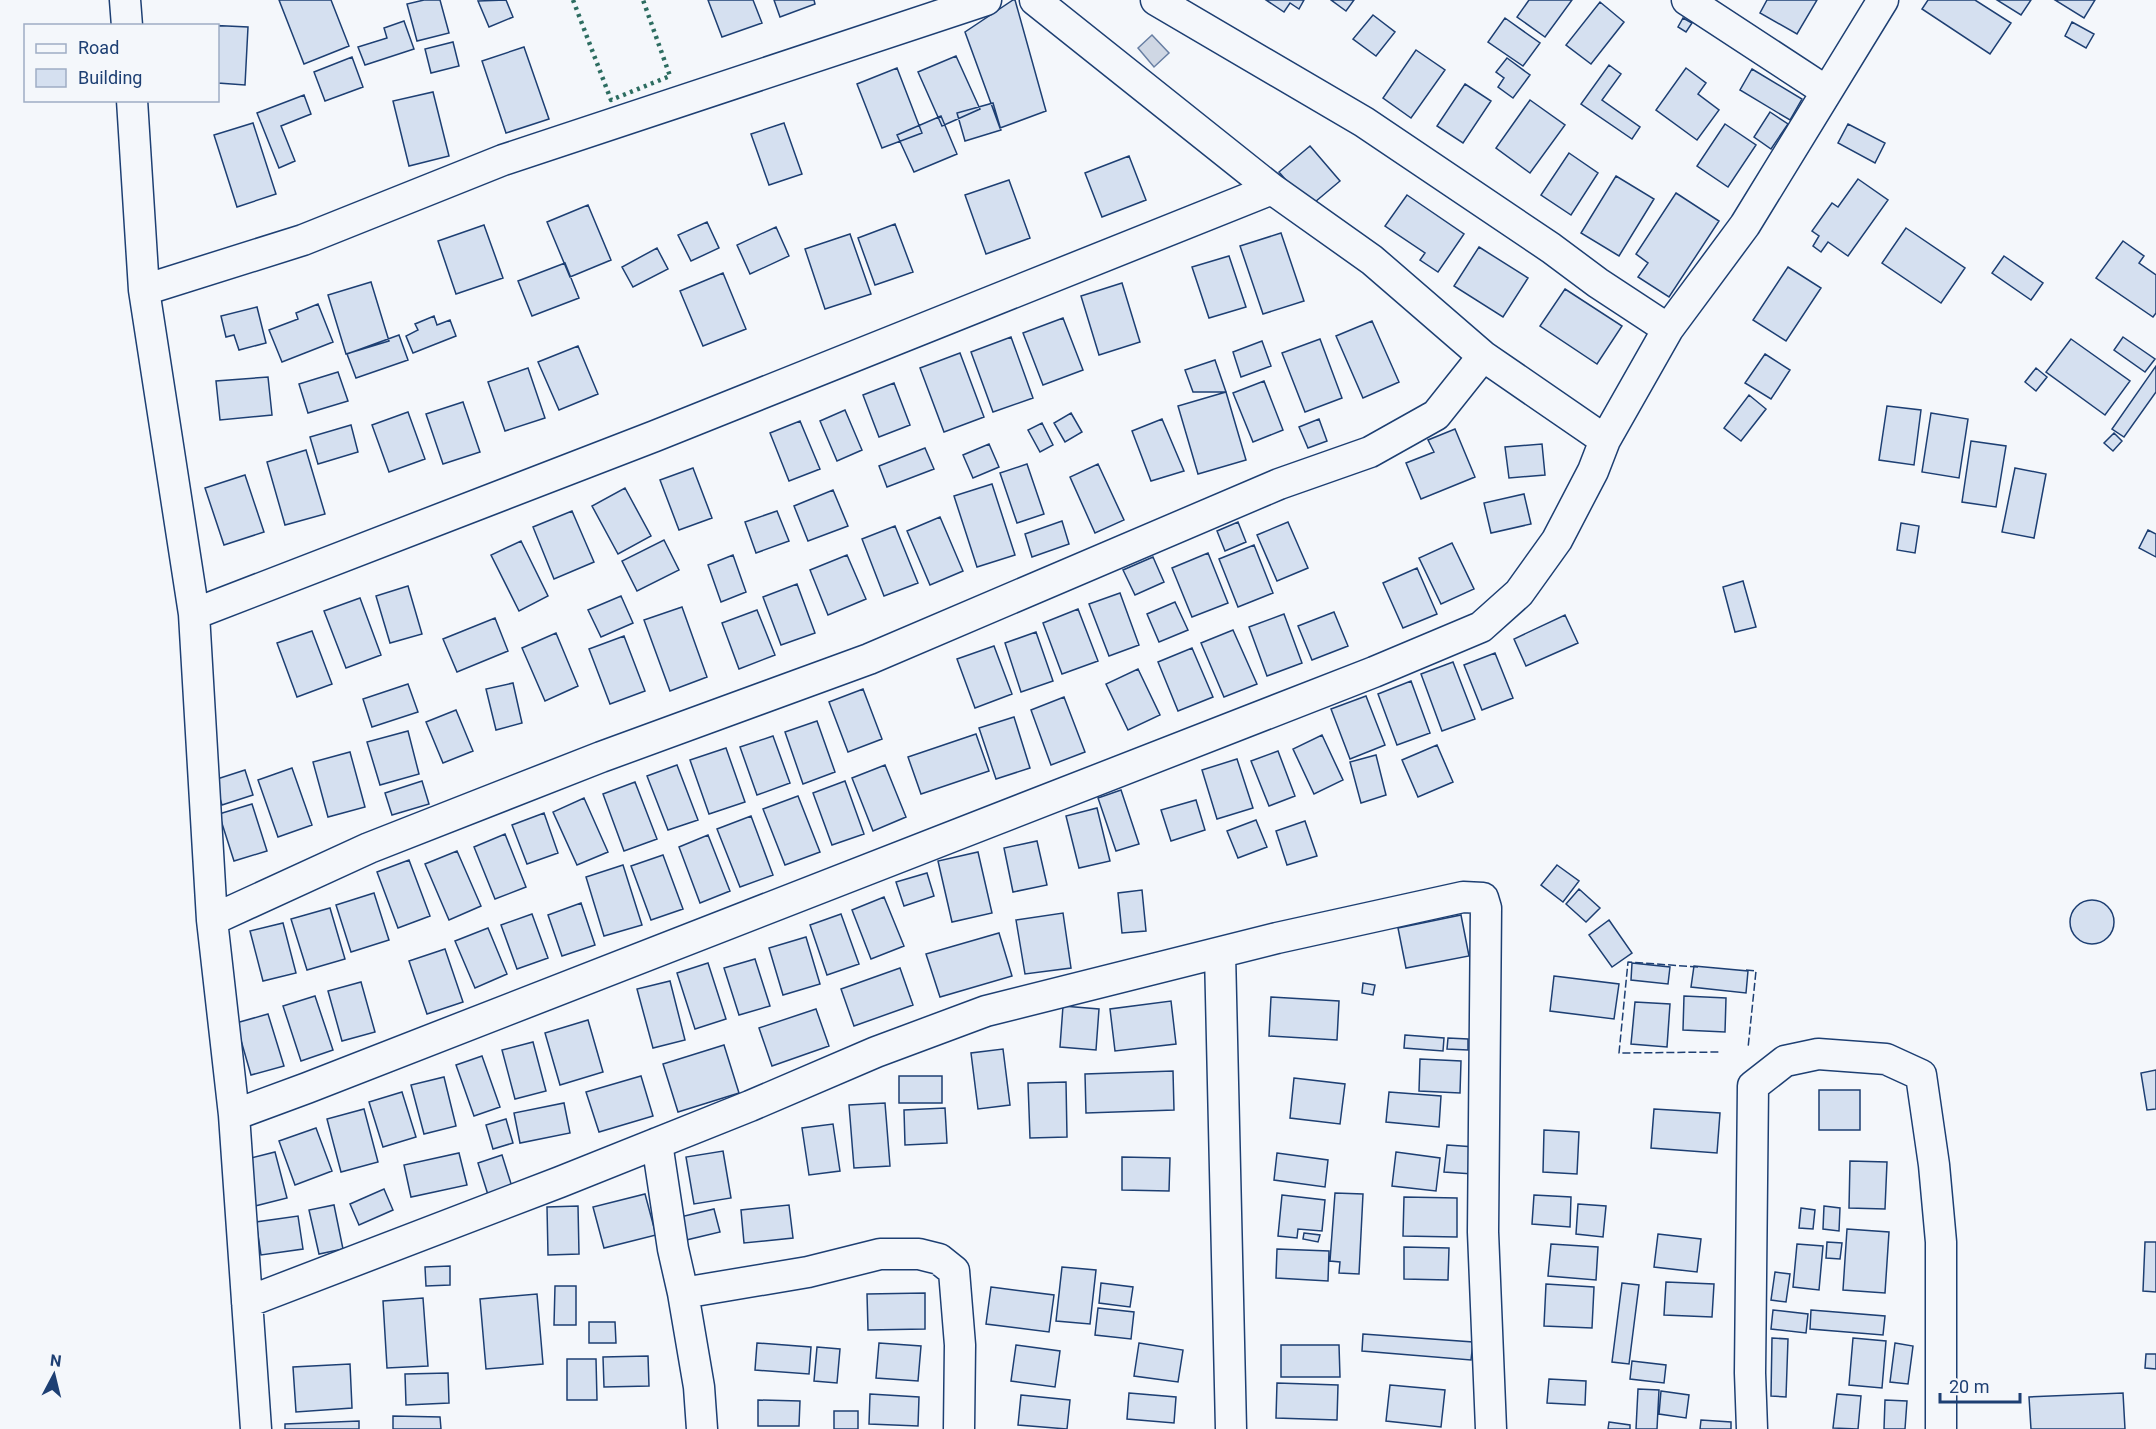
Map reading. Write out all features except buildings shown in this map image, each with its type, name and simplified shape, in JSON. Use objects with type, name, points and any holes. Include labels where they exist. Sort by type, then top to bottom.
[{"type":"street","points":[[125,0],[127,24]]},
{"type":"street","points":[[144,290],[303,240],[503,160],[986,0]]},
{"type":"street","points":[[1035,0],[1272,189],[1372,260],[1483,356],[1605,440]]},
{"type":"street","points":[[1156,0],[1364,122],[1668,329]]},
{"type":"street","points":[[1687,0],[1826,91]]},
{"type":"street","points":[[234,1115],[307,1089],[1374,672],[1481,627],[1519,593],[1557,540],[1593,471],[1605,440],[1668,329],[1745,225],[1883,0]]},
{"type":"street","points":[[132,102],[144,290],[194,614],[212,920],[234,1115],[256,1429]]},
{"type":"street","points":[[194,614],[655,436],[1272,189]]},
{"type":"street","points":[[212,920],[369,848],[601,757],[869,659],[1279,484],[1370,452],[1436,415],[1483,356]]},
{"type":"street","points":[[247,1302],[657,1143],[876,1052],[986,1011],[1277,938],[1463,897],[1483,898],[1486,908],[1483,1232],[1491,1429]]},
{"type":"street","points":[[1220,953],[1231,1429]]},
{"type":"street","points":[[1752,1429],[1750,1373],[1754,1086],[1785,1061],[1818,1054],[1886,1059],[1921,1075],[1934,1165],[1941,1242],[1941,1429]]},
{"type":"street","points":[[657,1143],[699,1387],[702,1429]]},
{"type":"street","points":[[683,1293],[808,1272],[880,1254],[919,1254],[939,1259],[954,1271],[960,1345],[959,1429]]},
{"type":"shaded area","points":[[1152,35],[1169,53],[1154,67],[1138,48]]},
{"type":"hedge","points":[[573,0],[611,100],[670,76],[643,0]]},
{"type":"fence","points":[[1698,967],[1628,962],[1619,1053],[1720,1052]]},
{"type":"fence","points":[[1746,970],[1756,971],[1748,1048]]}]
